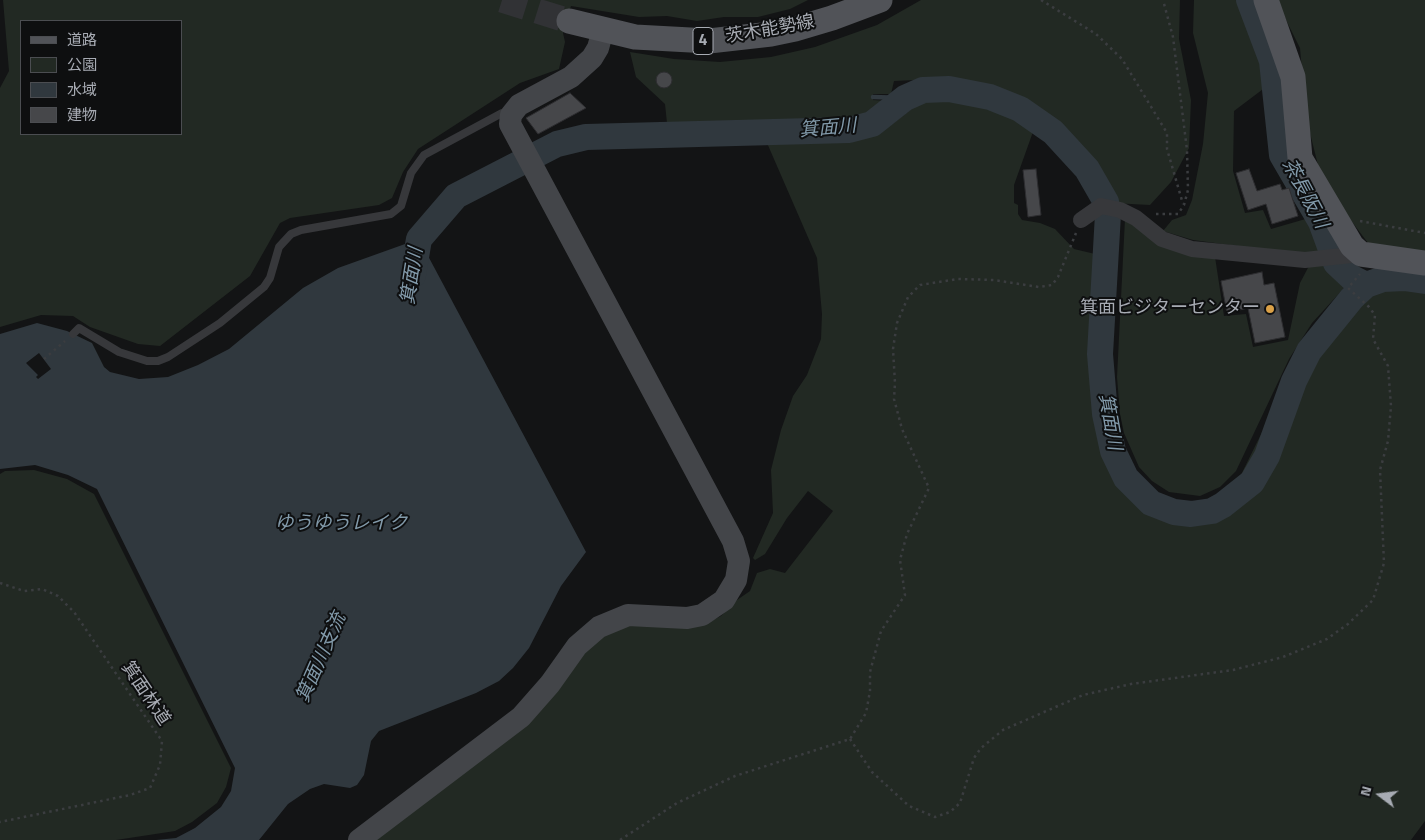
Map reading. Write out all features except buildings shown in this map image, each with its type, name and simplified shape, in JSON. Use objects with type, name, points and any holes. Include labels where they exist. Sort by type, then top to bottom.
[{"type":"main road","name":"茨木能勢線","points":[[569,21],[607,31],[660,40],[709,41],[795,29],[832,18],[880,0]]},
{"type":"main road","points":[[1266,0],[1294,77],[1300,158],[1352,246],[1347,262],[1425,263]]},
{"type":"street","points":[[360,840],[521,717],[550,684],[577,646],[599,626],[628,615],[687,618],[702,615],[713,610],[724,600],[733,587],[738,574],[738,557],[733,541],[511,129],[512,114],[519,105],[571,77],[596,53],[607,31]]},
{"type":"street","points":[[1081,220],[1101,206],[1120,210],[1136,218],[1157,236],[1184,248],[1277,258],[1347,262]]},
{"type":"lane","points":[[73,334],[78,328],[124,354],[152,361],[163,360],[220,323],[264,287],[270,278],[279,247],[291,234],[301,230],[391,214],[401,206],[411,173],[424,155],[502,113],[512,114]]},
{"type":"path","points":[[1041,0],[1096,34],[1122,59],[1167,133],[1166,149],[1184,205],[1188,190],[1186,150],[1173,37],[1163,0]]},
{"type":"path","points":[[1334,216],[1425,233]]},
{"type":"path","points":[[620,840],[677,803],[735,776],[850,739],[866,713],[870,691],[870,672],[881,630],[905,595],[900,560],[907,534],[929,488],[902,430],[894,399],[893,349],[897,323],[908,297],[920,284],[958,278],[994,280],[1039,288],[1052,285],[1058,277],[1081,220]]},
{"type":"path","points":[[850,739],[872,772],[909,806],[935,817],[950,812],[960,803],[974,758],[981,748],[1003,730],[1083,695],[1131,684],[1233,670],[1283,657],[1327,639],[1348,624],[1374,600],[1384,563],[1380,470],[1388,441],[1391,406],[1388,366],[1373,339],[1375,316],[1348,288],[1352,284],[1347,262]]},
{"type":"path","points":[[44,360],[73,334]]},
{"type":"path","name":"箕面林道","points":[[0,583],[24,591],[42,589],[58,596],[74,612],[87,630],[162,741],[160,765],[150,788],[130,795],[0,822]]},
{"type":"green space","points":[[3,0],[808,0],[790,9],[758,17],[724,17],[697,21],[667,16],[639,17],[571,6],[563,33],[565,42],[559,69],[520,83],[418,149],[403,172],[392,198],[379,205],[290,218],[280,223],[250,276],[160,346],[138,344],[90,327],[73,316],[41,315],[0,327],[0,88],[9,71]]},
{"type":"green space","points":[[921,0],[1180,0],[1179,39],[1191,100],[1189,148],[1171,182],[1150,205],[1112,203],[1093,164],[1055,121],[1022,102],[963,80],[894,81],[891,94],[873,94],[873,100],[888,101],[870,114],[852,120],[725,125],[723,121],[667,123],[665,104],[636,77],[630,52],[674,59],[720,62],[771,57],[815,47],[877,25]]},
{"type":"green space","points":[[1194,0],[1257,0],[1283,74],[1234,111],[1233,171],[1245,213],[1263,210],[1271,229],[1309,218],[1281,169],[1292,160],[1334,235],[1339,253],[1311,256],[1193,240],[1163,231],[1172,220],[1186,215],[1192,200],[1203,144],[1208,93],[1193,33]]},
{"type":"green space","points":[[1276,0],[1425,0],[1425,254],[1368,243],[1340,206],[1320,173],[1306,117],[1300,48]]},
{"type":"green space","points":[[934,99],[973,102],[1004,110],[1034,129],[1014,185],[1014,203],[1018,205],[1018,214],[1022,220],[1040,223],[1055,229],[1074,249],[1112,258],[1108,387],[1113,426],[1130,472],[1142,487],[1166,502],[1182,505],[1200,505],[1216,500],[1235,487],[1299,357],[1325,320],[1362,277],[1389,270],[1425,272],[1425,821],[1411,840],[374,840],[585,648],[618,626],[709,622],[721,616],[737,600],[750,591],[757,573],[770,569],[785,573],[833,511],[808,491],[787,518],[765,554],[755,560],[753,558],[773,513],[771,470],[781,430],[793,396],[807,375],[821,339],[822,314],[817,258],[767,143],[849,139],[868,136],[891,125],[919,103]]},
{"type":"green space","points":[[1125,219],[1215,257],[1224,316],[1246,314],[1253,347],[1288,340],[1300,283],[1310,264],[1342,261],[1356,275],[1312,323],[1289,359],[1236,471],[1220,487],[1200,496],[1169,492],[1152,481],[1139,467],[1124,433],[1120,414],[1117,377]]},
{"type":"green space","points":[[34,470],[67,479],[94,494],[231,768],[226,787],[217,803],[192,822],[175,831],[116,840],[0,840],[0,474],[5,471]]},
{"type":"water","name":"ゆうゆうレイク","points":[[419,239],[586,552],[561,586],[529,648],[513,668],[499,681],[476,693],[379,731],[371,741],[364,775],[357,785],[350,788],[324,784],[310,789],[288,804],[259,840],[156,840],[176,838],[195,828],[221,807],[231,791],[235,768],[97,489],[68,475],[35,465],[0,469],[0,334],[37,323],[67,331],[92,343],[104,367],[110,372],[139,379],[168,377],[198,365],[229,349],[303,288],[338,268]]},
{"type":"pier","points":[[39,353],[51,369],[38,379],[36,377],[38,375],[26,363]]},
{"type":"waterway","name":"茶長阪川","points":[[1249,0],[1272,61],[1282,155],[1321,222],[1336,263],[1352,278],[1366,285]]},
{"type":"waterway","name":"箕面川","points":[[413,275],[419,239],[456,196],[557,144],[586,137],[849,130],[872,124],[905,98],[923,90],[949,89],[990,97],[1020,109],[1053,132],[1087,169],[1106,202],[1108,214],[1100,354],[1105,414],[1113,451],[1126,478],[1151,503],[1174,512],[1191,514],[1212,511],[1223,505],[1252,482],[1267,456],[1294,381],[1309,351],[1352,298],[1366,285],[1383,279],[1404,278],[1425,281]]},
{"type":"waterway","points":[[873,97],[905,98]]},
{"type":"tunnel","points":[[502,0],[569,21]]},
{"type":"place","name":"箕面ビジターセンター","points":[[1270,309]]},
{"type":"water label","name":"箕面川支流","points":[[322,658]]}]
